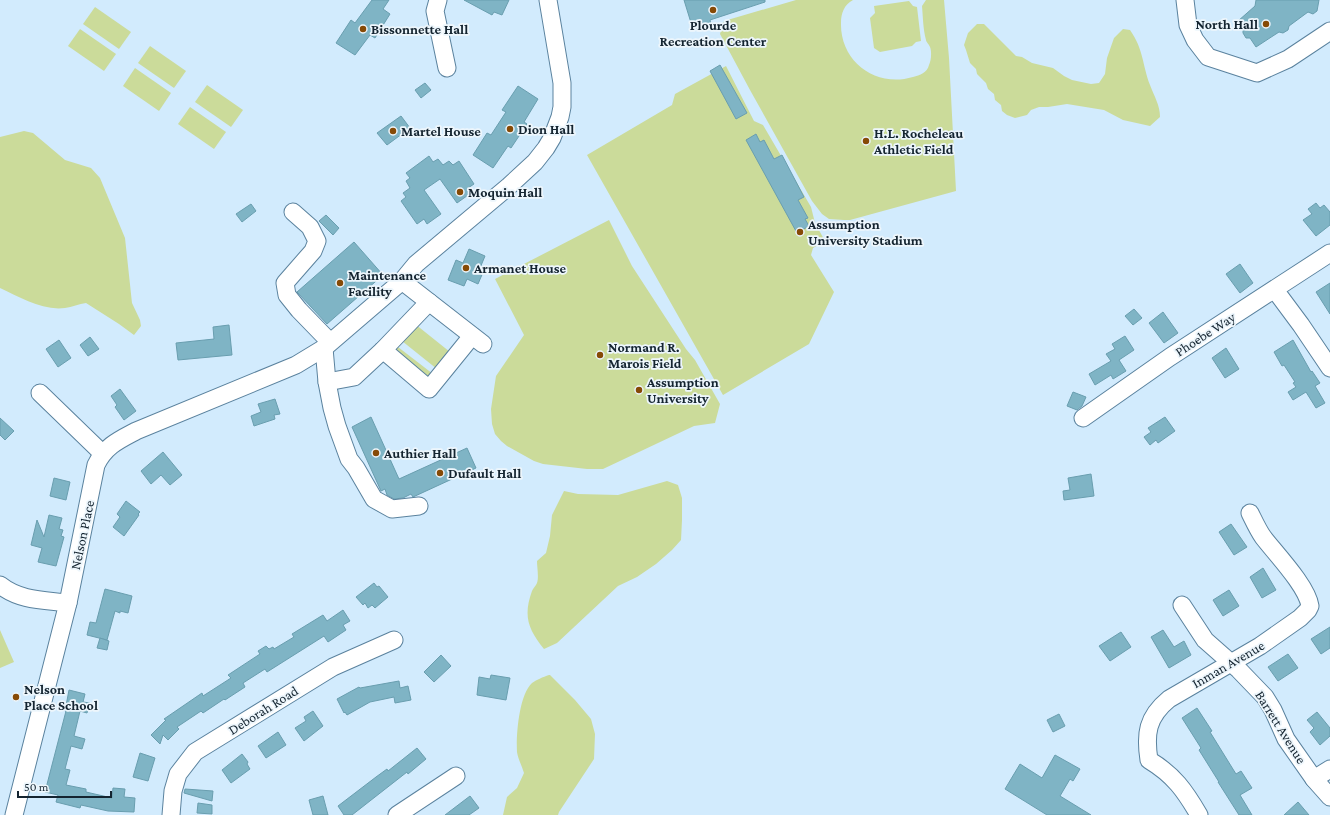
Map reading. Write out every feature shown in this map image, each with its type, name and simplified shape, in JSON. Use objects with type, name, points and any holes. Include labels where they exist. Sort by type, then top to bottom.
[{"type":"street","points":[[438,0],[435,11],[447,68]]},
{"type":"street","points":[[40,393],[102,453],[114,443],[136,431],[296,365],[327,345],[402,281],[416,264],[522,174],[535,162],[546,148],[552,138],[560,117],[562,87],[548,0]]},
{"type":"street","points":[[1185,0],[1188,25],[1195,40],[1208,57],[1257,73],[1288,59],[1330,31]]},
{"type":"street","points":[[293,212],[310,227],[317,241],[313,251],[285,283],[287,295],[327,345],[327,382],[332,408],[349,459],[374,499],[392,509],[419,506]]},
{"type":"street","name":"Phoebe Way","points":[[1083,418],[1170,357],[1276,290],[1330,253]]},
{"type":"street","points":[[383,350],[429,388],[478,340],[402,281]]},
{"type":"street","points":[[1276,290],[1330,368]]},
{"type":"street","points":[[327,382],[354,377],[383,350],[429,302]]},
{"type":"street","name":"Nelson Place","points":[[14,815],[68,603],[96,464],[102,453]]},
{"type":"street","name":"Inman Avenue","points":[[1199,815],[1187,794],[1175,780],[1162,768],[1149,760],[1147,731],[1152,717],[1169,700],[1260,646],[1300,618],[1310,606],[1308,599],[1296,578],[1262,536],[1250,513]]},
{"type":"street","points":[[0,585],[14,595],[36,600],[68,603]]},
{"type":"street","name":"Barrett Avenue","points":[[1182,605],[1205,640],[1231,663],[1265,697],[1273,710],[1286,739],[1314,779],[1330,797]]},
{"type":"street","name":"Deborah Road","points":[[171,815],[173,791],[178,774],[195,752],[349,658],[394,640]]},
{"type":"street","points":[[1314,779],[1330,769]]},
{"type":"street","points":[[397,815],[456,776]]},
{"type":"green space","name":"H.L. Rocheleau Athletic Field","points":[[796,0],[853,0],[845,7],[841,19],[842,37],[847,49],[854,60],[863,69],[886,79],[899,79],[921,74],[928,68],[931,59],[931,51],[925,36],[922,6],[926,0],[944,0],[949,58],[956,191],[850,220],[829,219],[822,214],[812,201],[720,34],[724,21]]},
{"type":"green space","points":[[909,1],[913,6],[917,7],[921,41],[916,42],[912,46],[880,52],[874,48],[870,18],[875,13],[874,6]]},
{"type":"green space","points":[[95,7],[131,32],[119,49],[83,24]]},
{"type":"green space","points":[[977,24],[984,24],[1016,56],[1022,57],[1032,63],[1053,68],[1072,80],[1091,84],[1099,83],[1105,74],[1107,58],[1114,38],[1123,29],[1130,30],[1138,44],[1147,77],[1158,105],[1160,117],[1150,126],[1123,120],[1104,110],[1067,104],[1039,107],[1031,110],[1027,115],[1015,118],[1007,115],[1002,111],[1001,105],[995,100],[994,94],[988,89],[986,83],[977,74],[976,69],[970,63],[964,45],[968,33]]},
{"type":"green space","points":[[80,29],[116,54],[104,71],[68,46]]},
{"type":"green space","points":[[150,46],[186,71],[174,88],[138,63]]},
{"type":"green space","points":[[726,66],[754,121],[763,125],[811,207],[815,223],[825,241],[813,248],[811,255],[834,292],[809,344],[723,395],[587,155],[672,105],[675,94]]},
{"type":"green space","points":[[135,68],[171,93],[159,111],[123,86]]},
{"type":"green space","points":[[207,85],[243,110],[231,127],[195,102]]},
{"type":"green space","points":[[190,107],[226,132],[214,149],[178,124]]},
{"type":"green space","points":[[24,131],[33,133],[65,160],[91,168],[100,178],[125,238],[132,303],[140,320],[141,326],[134,335],[86,303],[65,308],[48,307],[31,302],[0,288],[0,137]]},
{"type":"green space","name":"Normand R. Marois Field","points":[[609,220],[632,266],[686,349],[695,360],[720,404],[715,423],[694,426],[603,469],[587,469],[543,464],[534,461],[507,446],[495,434],[492,424],[491,409],[496,376],[524,335],[495,279]]},
{"type":"green space","points":[[415,324],[450,352],[437,369],[402,341]]},
{"type":"green space","points":[[398,347],[433,374],[420,391],[385,363]]},
{"type":"green space","points":[[667,481],[678,485],[682,498],[681,540],[656,564],[637,577],[618,586],[557,643],[544,649],[534,635],[529,622],[529,600],[538,581],[537,561],[546,553],[550,536],[552,515],[564,491],[578,494],[618,495]]},
{"type":"green space","points":[[0,630],[14,662],[0,668]]},
{"type":"green space","points":[[550,675],[575,700],[591,719],[595,734],[594,759],[558,815],[503,815],[507,797],[517,788],[524,773],[517,752],[517,745],[519,716],[524,696],[532,683]]},
{"type":"building","name":"Bissonnette Hall","points":[[372,0],[389,0],[383,9],[390,14],[375,38],[370,35],[355,55],[336,43],[351,20],[355,23]]},
{"type":"building","points":[[464,0],[509,0],[502,15],[494,12],[492,15]]},
{"type":"building","name":"Plourde Recreation Center","points":[[684,0],[765,0],[765,2],[710,20],[711,25],[696,30],[696,26],[692,26]]},
{"type":"building","name":"North Hall","points":[[1256,0],[1319,0],[1317,11],[1313,14],[1308,12],[1289,26],[1288,30],[1283,33],[1279,32],[1256,47],[1250,38],[1246,38],[1238,21],[1255,6]]},
{"type":"building","points":[[720,65],[747,113],[736,119],[710,71]]},
{"type":"building","points":[[425,83],[431,90],[421,98],[415,90]]},
{"type":"building","name":"Dion Hall","points":[[518,86],[538,99],[524,122],[527,124],[511,148],[508,146],[493,168],[473,155],[487,133],[491,135],[506,112],[502,110]]},
{"type":"building","name":"Martel House","points":[[401,116],[410,128],[387,145],[377,133]]},
{"type":"building","points":[[756,134],[760,142],[764,140],[774,159],[782,155],[804,197],[798,200],[808,218],[805,219],[809,226],[797,233],[746,140]]},
{"type":"building","name":"Moquin Hall","points":[[429,156],[433,162],[438,159],[443,165],[449,161],[453,165],[459,161],[474,184],[468,188],[471,193],[457,203],[440,179],[424,190],[441,214],[427,224],[424,219],[417,224],[401,201],[406,197],[403,193],[410,188],[406,181],[410,178],[406,173]]},
{"type":"building","points":[[1316,203],[1320,208],[1324,205],[1330,212],[1330,225],[1316,236],[1303,220],[1312,214],[1308,209]]},
{"type":"building","points":[[251,204],[256,211],[242,222],[236,214]]},
{"type":"building","points":[[326,215],[339,228],[333,235],[319,221]]},
{"type":"building","name":"Maintenance Facility","points":[[354,242],[383,275],[327,324],[297,292]]},
{"type":"building","name":"Armanet House","points":[[469,249],[485,256],[480,268],[484,270],[478,284],[467,279],[464,286],[448,280],[456,260],[463,263]]},
{"type":"building","points":[[1240,264],[1253,283],[1240,293],[1226,274]]},
{"type":"building","points":[[1330,283],[1330,314],[1316,292]]},
{"type":"building","points":[[1134,309],[1142,318],[1133,325],[1125,316]]},
{"type":"building","points":[[1163,312],[1178,333],[1164,343],[1149,323]]},
{"type":"building","points":[[229,325],[232,355],[178,360],[176,343],[214,339],[213,327]]},
{"type":"building","points":[[1125,336],[1134,350],[1119,360],[1126,371],[1113,379],[1111,375],[1095,385],[1089,374],[1111,361],[1106,354],[1115,349],[1112,344]]},
{"type":"building","points":[[90,337],[99,349],[88,356],[80,345]]},
{"type":"building","points":[[59,340],[71,358],[58,367],[46,349]]},
{"type":"building","points":[[1293,340],[1311,372],[1312,371],[1320,383],[1315,386],[1325,403],[1316,408],[1306,392],[1293,400],[1288,392],[1296,387],[1293,383],[1295,382],[1284,365],[1282,366],[1274,352]]},
{"type":"building","points":[[1226,348],[1239,369],[1225,378],[1212,358]]},
{"type":"building","points":[[120,389],[136,411],[124,420],[115,407],[117,405],[111,396]]},
{"type":"building","points":[[1073,392],[1086,397],[1082,406],[1077,410],[1067,406]]},
{"type":"building","points":[[275,399],[280,414],[274,415],[275,419],[254,426],[251,416],[261,412],[258,404]]},
{"type":"building","points":[[371,417],[399,479],[467,448],[476,468],[413,497],[411,494],[403,498],[394,499],[387,495],[385,489],[381,491],[352,427]]},
{"type":"building","points":[[1165,417],[1175,431],[1158,443],[1156,440],[1150,445],[1144,437],[1151,432],[1148,428]]},
{"type":"building","points":[[0,418],[14,431],[5,440],[0,435]]},
{"type":"building","points":[[163,452],[182,475],[170,485],[161,475],[151,484],[141,471]]},
{"type":"building","points":[[1091,474],[1094,496],[1064,500],[1063,491],[1070,490],[1068,478]]},
{"type":"building","points":[[54,478],[70,482],[66,500],[50,496]]},
{"type":"building","points":[[126,501],[140,512],[124,536],[113,527],[120,517],[117,514]]},
{"type":"building","points":[[49,515],[62,518],[59,529],[63,530],[61,536],[64,537],[56,566],[38,562],[42,548],[31,545],[37,520],[44,537]]},
{"type":"building","points":[[1231,524],[1247,547],[1234,555],[1219,532]]},
{"type":"building","points":[[1263,568],[1276,590],[1262,598],[1250,577]]},
{"type":"building","points":[[374,583],[377,587],[379,586],[388,597],[375,608],[372,605],[368,608],[365,603],[363,605],[356,597]]},
{"type":"building","points":[[105,589],[132,596],[128,613],[120,611],[120,613],[115,611],[107,640],[87,635],[90,622],[96,623]]},
{"type":"building","points":[[1229,590],[1239,606],[1223,616],[1213,600]]},
{"type":"building","points":[[343,610],[350,621],[343,625],[346,630],[328,642],[324,636],[267,672],[265,669],[243,683],[245,687],[203,713],[201,711],[177,727],[179,729],[168,740],[163,735],[160,744],[151,735],[166,720],[164,719],[202,693],[203,696],[231,678],[228,675],[260,654],[258,651],[266,646],[269,649],[273,647],[274,649],[294,637],[292,634],[323,615],[327,621]]},
{"type":"building","points":[[1330,627],[1330,648],[1321,654],[1311,639]]},
{"type":"building","points":[[1163,630],[1174,647],[1184,641],[1191,655],[1169,668],[1151,637]]},
{"type":"building","points":[[1121,632],[1131,647],[1110,661],[1099,646]]},
{"type":"building","points":[[100,638],[109,641],[107,650],[97,648]]},
{"type":"building","points":[[1288,654],[1298,668],[1278,681],[1268,667]]},
{"type":"building","points":[[441,655],[451,666],[434,682],[424,672]]},
{"type":"building","points":[[491,675],[510,678],[506,700],[477,695],[479,677],[490,679]]},
{"type":"building","points":[[399,681],[400,688],[408,686],[411,700],[395,703],[394,697],[370,702],[347,715],[345,712],[344,713],[337,699],[359,687]]},
{"type":"building","points":[[69,690],[85,694],[83,702],[90,703],[87,713],[80,711],[74,736],[85,739],[82,749],[71,746],[65,769],[70,770],[66,785],[86,789],[86,792],[112,798],[113,788],[125,789],[124,797],[135,798],[134,812],[108,811],[81,805],[80,808],[56,802],[58,795],[45,792],[66,711]]},
{"type":"building","points":[[1197,708],[1212,731],[1210,732],[1236,774],[1241,771],[1252,788],[1240,795],[1252,815],[1239,815],[1199,750],[1201,748],[1182,718]]},
{"type":"building","points":[[313,711],[323,726],[304,741],[295,728],[306,721],[304,717]]},
{"type":"building","points":[[1317,712],[1330,728],[1330,736],[1320,745],[1310,732],[1314,728],[1307,720]]},
{"type":"building","points":[[1059,714],[1065,726],[1053,732],[1047,720]]},
{"type":"building","points":[[278,732],[286,745],[266,758],[258,746]]},
{"type":"building","points":[[417,748],[426,759],[352,815],[344,815],[338,806],[387,769],[388,771]]},
{"type":"building","points":[[140,753],[155,758],[148,781],[133,777]]},
{"type":"building","points":[[242,754],[248,762],[247,764],[250,769],[231,783],[222,770]]},
{"type":"building","points":[[1055,755],[1080,769],[1073,781],[1070,779],[1060,796],[1091,815],[1047,815],[1005,789],[1020,764],[1042,778]]},
{"type":"building","points":[[185,789],[213,791],[212,801],[184,793]]},
{"type":"building","points":[[323,796],[328,815],[313,815],[309,800]]},
{"type":"building","points":[[470,796],[479,808],[469,815],[445,815]]},
{"type":"building","points":[[1298,802],[1309,815],[1284,815]]},
{"type":"building","points":[[198,803],[212,805],[212,814],[197,813]]},
{"type":"place","name":"Plourde Recreation Center","points":[[713,10]]},
{"type":"place","name":"North Hall","points":[[1266,24]]},
{"type":"place","name":"Bissonnette Hall","points":[[363,29]]},
{"type":"place","name":"Dion Hall","points":[[510,129]]},
{"type":"place","name":"Martel House","points":[[393,131]]},
{"type":"place","name":"H.L. Rocheleau Athletic Field","points":[[866,141]]},
{"type":"place","name":"Moquin Hall","points":[[460,192]]},
{"type":"place","name":"Assumption University Stadium","points":[[800,232]]},
{"type":"place","name":"Armanet House","points":[[466,268]]},
{"type":"place","name":"Maintenance Facility","points":[[340,283]]},
{"type":"place","name":"Normand R. Marois Field","points":[[600,355]]},
{"type":"place","name":"Assumption University","points":[[639,390]]},
{"type":"place","name":"Authier Hall","points":[[376,453]]},
{"type":"place","name":"Dufault Hall","points":[[440,473]]},
{"type":"place","name":"Nelson Place School","points":[[16,697]]}]
